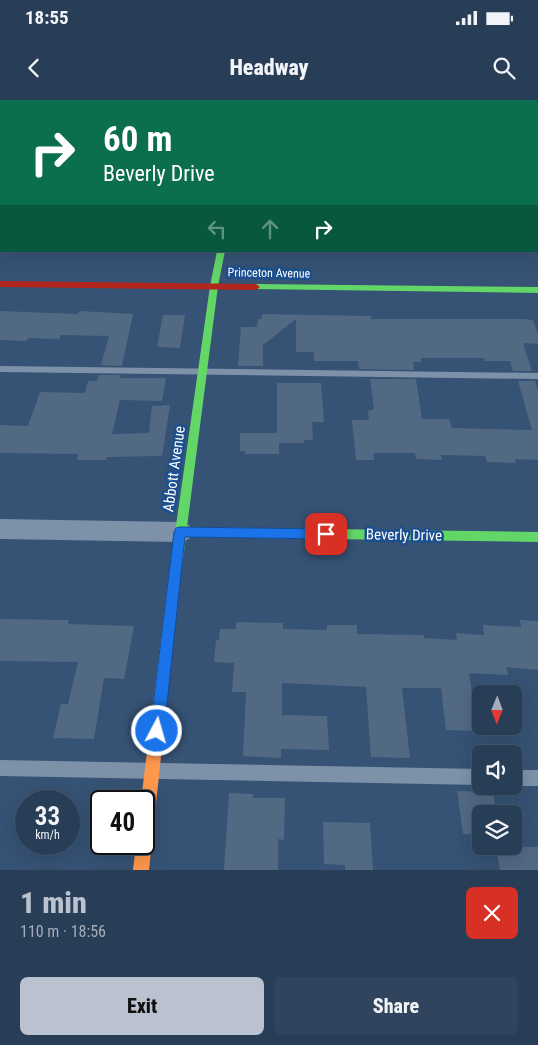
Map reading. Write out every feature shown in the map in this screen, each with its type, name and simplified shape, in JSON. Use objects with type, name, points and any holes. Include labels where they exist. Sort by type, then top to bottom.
[{"type":"street","name":"Abbott Avenue","points":[[141,870],[180,532],[214,286],[221,252]]},
{"type":"street","name":"Princeton Avenue","points":[[0,284],[538,290]]},
{"type":"street","name":"Beverly Drive","points":[[0,529],[538,537]]},
{"type":"lane","points":[[0,369],[538,376]]},
{"type":"lane","points":[[0,768],[472,777]]},
{"type":"lane","points":[[522,778],[538,778]]},
{"type":"building","points":[[0,311],[78,314],[79,311],[133,314],[122,366],[101,365],[109,336],[61,335],[59,339],[28,338],[27,341],[0,340]]},
{"type":"building","points":[[262,314],[371,316],[371,319],[533,320],[538,334],[538,344],[523,343],[532,371],[513,371],[510,361],[485,361],[484,358],[421,358],[421,362],[413,362],[414,370],[359,369],[358,361],[314,361],[314,352],[296,352],[296,319],[263,345],[263,366],[238,366],[241,327],[257,327],[258,319],[262,319]]},
{"type":"building","points":[[163,315],[185,315],[180,348],[157,347]]},
{"type":"building","points":[[99,375],[120,375],[120,378],[166,378],[162,401],[120,400],[112,434],[149,433],[152,406],[170,405],[162,456],[107,457],[106,460],[77,460],[78,454],[0,453],[0,425],[28,426],[40,392],[85,393],[88,381],[97,381]]},
{"type":"building","points":[[370,379],[416,379],[422,419],[449,419],[452,428],[532,430],[518,381],[535,381],[538,390],[538,460],[515,459],[516,463],[487,462],[485,456],[441,455],[442,460],[416,459],[415,453],[374,453],[374,460],[356,460],[352,420],[369,420],[368,411],[374,409]]},
{"type":"building","points":[[277,383],[321,383],[324,422],[312,422],[313,440],[304,440],[304,443],[279,443],[279,454],[245,454],[245,451],[240,451],[240,433],[277,433]]},
{"type":"building","points":[[0,619],[69,620],[68,624],[134,626],[124,679],[104,678],[94,739],[53,738],[61,704],[68,704],[78,662],[0,661]]},
{"type":"building","points":[[520,620],[538,621],[538,670],[506,667],[508,675],[469,673],[472,692],[472,731],[446,730],[441,688],[402,688],[410,758],[371,757],[366,687],[282,683],[282,715],[327,716],[329,750],[281,749],[281,758],[243,756],[246,692],[232,692],[234,663],[214,662],[216,640],[219,640],[220,629],[236,629],[236,622],[283,623],[283,629],[327,630],[327,625],[357,625],[357,634],[424,635],[424,638],[457,640],[456,633],[484,635],[483,625],[521,627]]},
{"type":"building","points":[[457,791],[472,791],[472,795],[494,795],[495,805],[472,805],[472,834],[463,834]]},
{"type":"building","points":[[229,793],[253,794],[253,798],[285,798],[284,840],[278,839],[278,870],[224,870]]},
{"type":"building","points":[[323,822],[370,823],[373,870],[345,870],[345,865],[324,864]]},
{"type":"building","points":[[522,847],[538,847],[538,870],[500,870],[498,855],[522,855]]},
{"type":"traffic: fast","points":[[172,596],[214,286],[221,252]]},
{"type":"traffic: fast","points":[[256,287],[538,290]]},
{"type":"traffic: fast","points":[[180,532],[538,537]]},
{"type":"traffic: slow","points":[[141,870],[172,596]]},
{"type":"traffic: jam","points":[[0,284],[256,287]]},
{"type":"route","points":[[157,731],[180,532],[326,534]]}]
